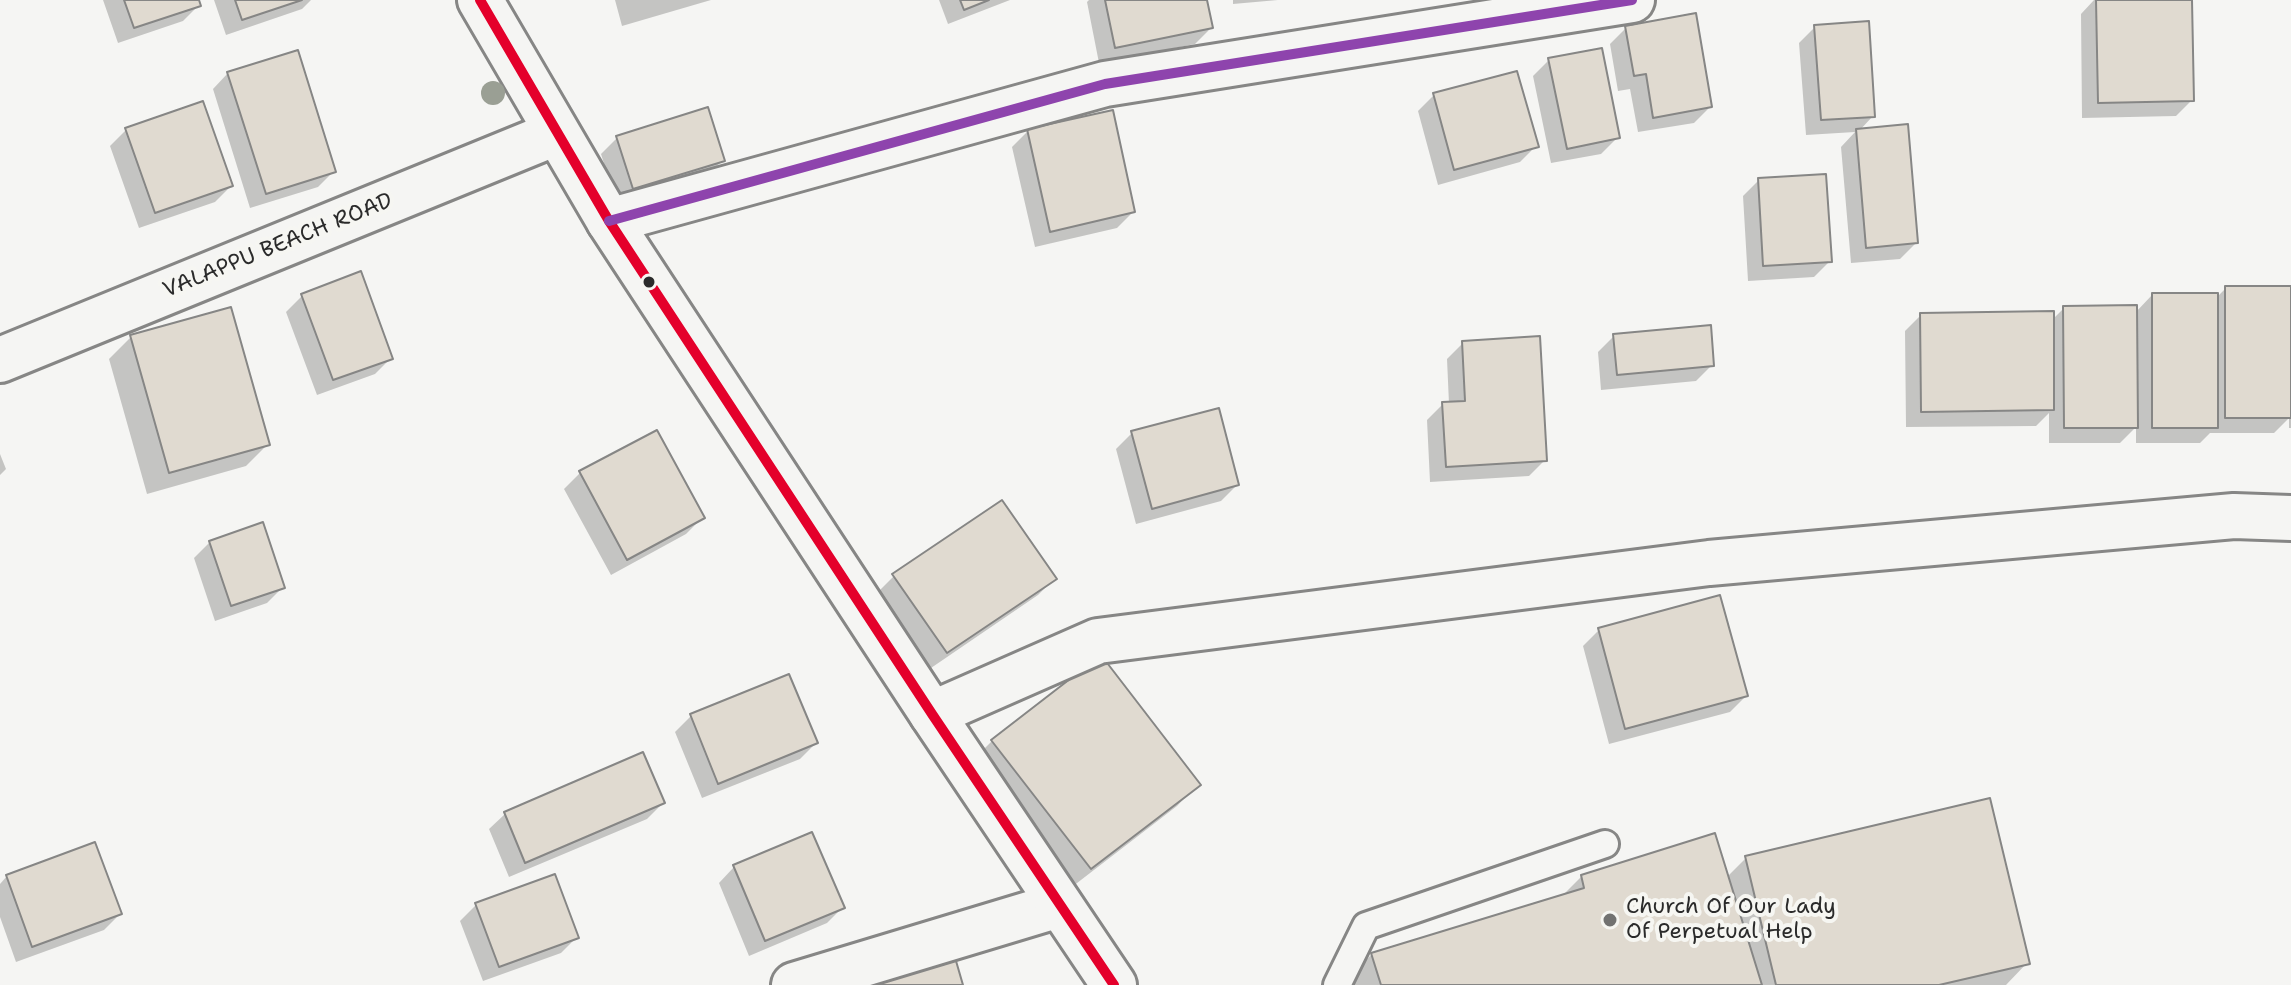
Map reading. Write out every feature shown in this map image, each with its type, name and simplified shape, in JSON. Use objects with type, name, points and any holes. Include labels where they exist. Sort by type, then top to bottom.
[{"type":"street","points":[[480,0],[609,221],[1114,985]]},
{"type":"street","points":[[609,221],[1105,84],[1632,0]]},
{"type":"street","name":"VALAPPU BEACH ROAD","points":[[0,360],[556,133]]},
{"type":"street","points":[[932,714],[1098,641],[1709,563],[2234,516],[2291,518]]},
{"type":"street","points":[[794,985],[1059,905]]},
{"type":"lane","points":[[1337,985],[1366,926],[1605,844]]},
{"type":"building","points":[[124,0],[199,0],[201,6],[134,28]]},
{"type":"building","points":[[235,0],[302,0],[242,20]]},
{"type":"building","points":[[960,0],[989,0],[964,10]]},
{"type":"building","points":[[1105,0],[1207,0],[1213,28],[1115,48]]},
{"type":"building","points":[[2096,0],[2192,0],[2194,101],[2098,103]]},
{"type":"building","points":[[1696,13],[1712,107],[1653,118],[1646,74],[1634,76],[1625,26]]},
{"type":"building","points":[[1869,21],[1875,117],[1821,120],[1814,25]]},
{"type":"building","points":[[1602,48],[1620,138],[1567,149],[1548,58]]},
{"type":"building","points":[[298,50],[336,172],[266,194],[227,72]]},
{"type":"building","points":[[1517,71],[1539,147],[1454,170],[1433,93]]},
{"type":"building","points":[[203,101],[233,186],[155,213],[125,128]]},
{"type":"building","points":[[708,107],[725,161],[633,189],[616,136]]},
{"type":"building","points":[[1113,110],[1135,212],[1050,232],[1027,129]]},
{"type":"building","points":[[1908,124],[1918,243],[1866,248],[1856,129]]},
{"type":"building","points":[[1826,174],[1832,262],[1763,266],[1758,178]]},
{"type":"building","points":[[361,271],[393,359],[333,380],[301,294]]},
{"type":"building","points":[[2225,286],[2291,286],[2291,418],[2225,418]]},
{"type":"building","points":[[2152,293],[2218,293],[2218,428],[2152,428]]},
{"type":"building","points":[[2137,305],[2138,428],[2064,428],[2063,306]]},
{"type":"building","points":[[231,307],[270,445],[169,473],[130,335]]},
{"type":"building","points":[[2054,311],[2054,410],[1921,412],[1920,313]]},
{"type":"building","points":[[1711,325],[1714,366],[1617,375],[1613,334]]},
{"type":"building","points":[[1540,336],[1547,461],[1446,467],[1442,402],[1465,401],[1462,341]]},
{"type":"building","points":[[1219,408],[1239,485],[1152,509],[1131,431]]},
{"type":"building","points":[[657,430],[705,518],[627,560],[579,471]]},
{"type":"building","points":[[1002,500],[1057,579],[947,653],[892,574]]},
{"type":"building","points":[[263,522],[285,588],[231,606],[209,541]]},
{"type":"building","points":[[1720,595],[1748,696],[1625,729],[1598,628]]},
{"type":"building","points":[[1101,655],[1201,785],[1091,869],[991,740]]},
{"type":"building","points":[[789,674],[818,743],[718,784],[690,714]]},
{"type":"building","points":[[643,752],[665,803],[525,863],[504,812]]},
{"type":"building","points":[[1990,798],[2030,964],[1939,985],[1776,985],[1745,856]]},
{"type":"building","points":[[812,832],[845,908],[765,941],[733,865]]},
{"type":"building","name":"Church Of Our Lady Of Perpetual Help","points":[[1715,833],[1762,985],[1381,985],[1371,953],[1584,888],[1581,875]]},
{"type":"building","points":[[95,842],[122,914],[32,947],[6,875]]},
{"type":"building","points":[[555,874],[579,938],[499,967],[475,903]]},
{"type":"building","points":[[954,954],[963,985],[852,985]]},
{"type":"transit line","points":[[480,0],[609,221],[1114,985]]},
{"type":"transit line","points":[[609,221],[1105,84],[1632,0]]},
{"type":"place","name":"Church Of Our Lady Of Perpetual Help","points":[[1610,920]]}]
